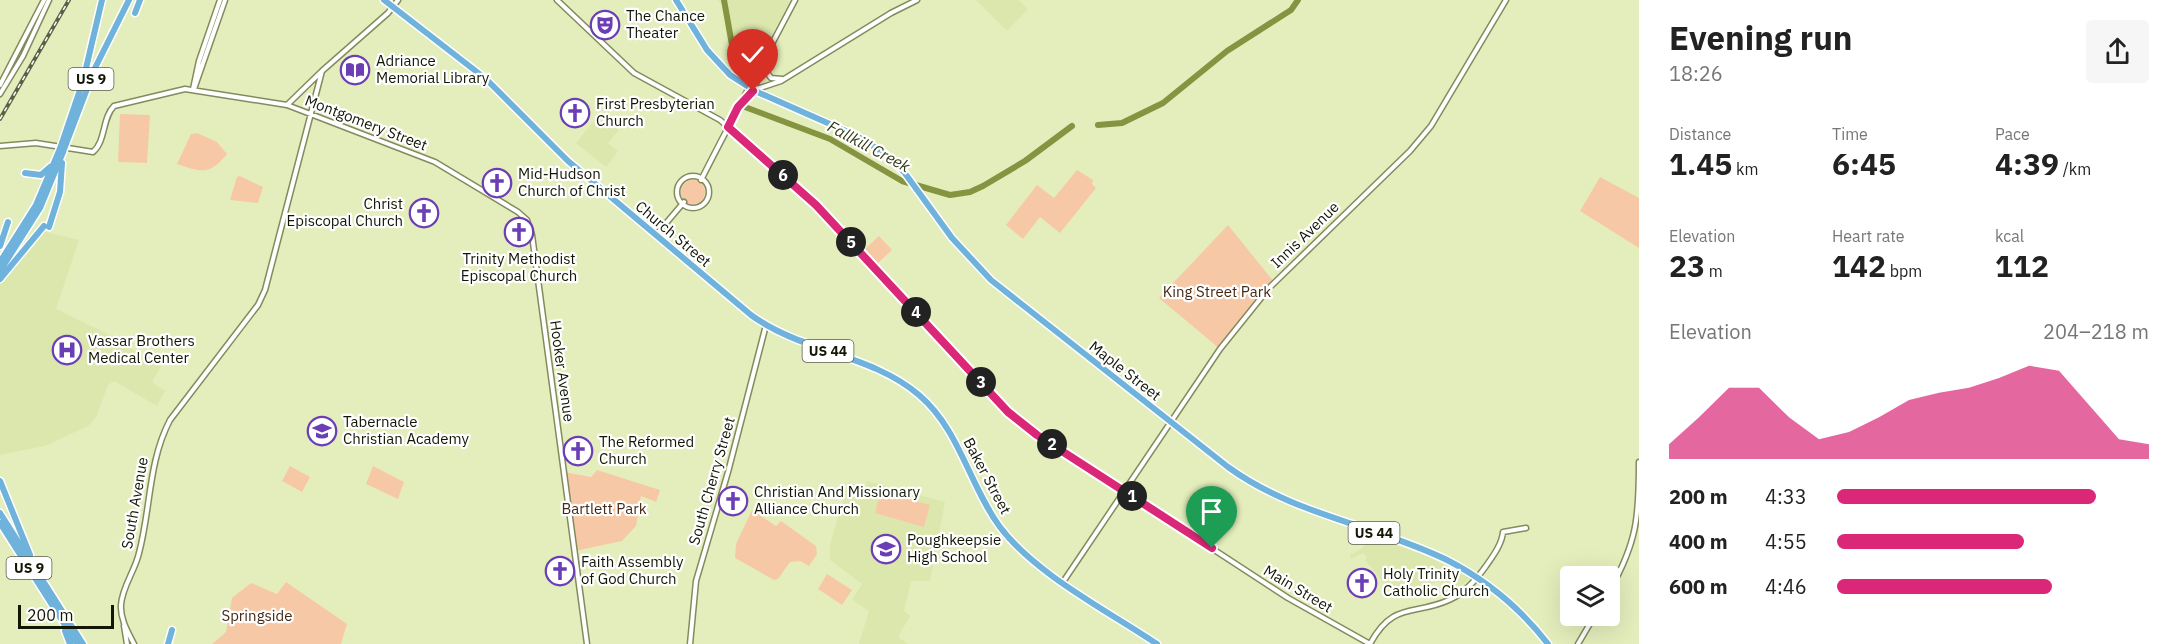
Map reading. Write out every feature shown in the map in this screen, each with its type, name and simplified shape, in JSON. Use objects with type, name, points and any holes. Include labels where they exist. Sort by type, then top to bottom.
[{"type":"highway","name":"US 9","points":[[64,143],[83,81],[102,0]]},
{"type":"highway","name":"US 9","points":[[0,262],[36,205],[95,68],[129,0]]},
{"type":"highway","points":[[135,12],[140,0]]},
{"type":"highway","name":"Church Street","points":[[384,0],[490,83],[568,161],[766,325],[890,376]]},
{"type":"highway","name":"US 44","points":[[676,0],[706,50],[730,75],[768,97]]},
{"type":"highway","name":"Maple Street","points":[[768,97],[875,146],[897,164],[911,180],[949,234],[973,262],[1009,295],[1233,471],[1311,512],[1426,551],[1477,578]]},
{"type":"highway","name":"US 9","points":[[0,271],[40,208],[60,152]]},
{"type":"highway","points":[[26,173],[43,174],[60,152]]},
{"type":"highway","points":[[0,279],[46,227],[60,192],[60,152]]},
{"type":"highway","points":[[0,246],[8,222]]},
{"type":"highway","name":"Baker Street","points":[[890,376],[917,394],[942,420],[987,508],[1007,536],[1032,560],[1157,644]]},
{"type":"highway","points":[[0,481],[36,569]]},
{"type":"highway","name":"US 9","points":[[0,513],[83,644]]},
{"type":"highway","name":"US 9","points":[[0,523],[77,644]]},
{"type":"highway","name":"US 44","points":[[1477,578],[1512,605],[1548,644]]},
{"type":"highway","points":[[58,614],[70,644]]},
{"type":"highway","points":[[168,644],[172,630]]},
{"type":"street","points":[[0,85],[44,0]]},
{"type":"street","points":[[0,94],[21,60],[49,0]]},
{"type":"street","points":[[0,146],[39,143],[91,152],[98,147],[107,115],[114,106],[194,89],[222,0]]},
{"type":"street","points":[[287,105],[398,0]]},
{"type":"street","name":"Main Street","points":[[557,0],[634,73],[712,114],[816,205],[1008,412],[1037,435],[1308,610],[1370,644]]},
{"type":"street","points":[[701,180],[738,107],[751,89],[795,0]]},
{"type":"street","points":[[768,97],[765,88],[771,84],[917,0]]},
{"type":"street","name":"Innis Avenue","points":[[1064,582],[1220,349],[1274,282],[1422,139],[1506,0]]},
{"type":"street","points":[[751,89],[763,63]]},
{"type":"street","points":[[763,63],[768,76],[777,80],[786,77]]},
{"type":"street","name":"South Avenue","points":[[122,616],[122,601],[139,553],[151,474],[163,436],[170,420],[258,305],[266,290],[321,72]]},
{"type":"street","points":[[730,75],[748,81],[756,75]]},
{"type":"street","points":[[751,89],[771,84]]},
{"type":"street","name":"Montgomery Street","points":[[194,89],[287,105],[311,113],[435,162],[518,212]]},
{"type":"street","points":[[689,176],[701,180],[710,189],[708,196],[696,209],[684,202],[677,194],[679,187],[689,176]]},
{"type":"street","points":[[656,235],[684,202]]},
{"type":"street","name":"Hooker Avenue","points":[[518,212],[527,220],[532,235],[587,644]]},
{"type":"street","name":"South Cherry Street","points":[[690,644],[696,581],[728,472],[766,325]]},
{"type":"street","points":[[1620,571],[1635,536],[1639,500],[1639,462]]},
{"type":"street","points":[[1370,644],[1382,627],[1395,616],[1413,608],[1452,599],[1477,578],[1495,552],[1503,532],[1526,528]]},
{"type":"street","points":[[122,616],[127,644]]},
{"type":"street","points":[[122,616],[134,644]]},
{"type":"street","points":[[1578,644],[1589,626]]},
{"type":"shaded area","points":[[717,0],[790,1],[760,57],[734,44],[727,9]]},
{"type":"shaded area","points":[[976,0],[1019,0],[1028,9],[1007,31]]},
{"type":"shaded area","points":[[600,113],[619,130],[608,143],[618,151],[606,167],[576,143]]},
{"type":"shaded area","name":"Vassar Brothers Medical Center","points":[[42,231],[79,240],[56,309],[108,334],[161,367],[152,382],[165,391],[157,406],[114,381],[108,385],[96,417],[88,426],[45,446],[0,455],[0,283]]},
{"type":"shaded area","points":[[867,481],[945,502],[930,581],[911,581],[904,611],[910,616],[898,637],[908,644],[859,644],[869,611],[852,600],[862,584],[830,560],[830,545],[848,482],[865,488]]},
{"type":"shaded area","points":[[1370,536],[1424,555],[1470,578],[1455,591],[1448,584],[1436,582],[1412,592],[1411,597],[1396,598],[1365,560],[1367,557],[1363,553],[1351,559],[1350,555],[1363,548]]},
{"type":"green space","points":[[120,114],[150,115],[147,163],[118,162]]},
{"type":"green space","points":[[197,133],[217,142],[227,154],[210,169],[192,169],[177,164],[191,134]]},
{"type":"green space","points":[[1077,170],[1093,180],[1092,184],[1096,188],[1060,233],[1040,217],[1023,239],[1006,225],[1037,185],[1054,198]]},
{"type":"green space","points":[[240,176],[263,187],[258,203],[230,200],[237,177]]},
{"type":"green space","points":[[1600,177],[1639,198],[1639,248],[1580,211]]},
{"type":"green space","points":[[688,180],[698,180],[705,187],[705,197],[698,204],[688,204],[681,197],[681,187]]},
{"type":"green space","name":"King Street Park","points":[[1228,225],[1274,282],[1220,349],[1159,298]]},
{"type":"green space","points":[[879,236],[892,250],[878,263],[865,249]]},
{"type":"green space","points":[[290,466],[310,477],[302,492],[282,481]]},
{"type":"green space","points":[[373,466],[404,482],[398,499],[366,484]]},
{"type":"green space","name":"Bartlett Park","points":[[597,470],[660,490],[656,502],[641,496],[636,526],[622,541],[575,551],[564,472],[591,477]]},
{"type":"green space","points":[[881,492],[930,505],[924,527],[875,513]]},
{"type":"green space","points":[[752,510],[776,526],[781,521],[816,546],[817,554],[809,566],[800,561],[790,562],[778,579],[774,580],[735,558],[736,544]]},
{"type":"green space","points":[[827,574],[852,590],[842,605],[818,589]]},
{"type":"green space","name":"Springside","points":[[286,582],[347,624],[341,644],[212,644],[226,632],[232,598],[251,583],[277,594]]},
{"type":"waterway","name":"Fallkill Creek","points":[[724,0],[737,73]]},
{"type":"waterway","name":"Fallkill Creek","points":[[1098,125],[1122,123],[1163,103],[1227,51],[1291,10],[1298,0]]},
{"type":"waterway","name":"Fallkill Creek","points":[[745,107],[830,139],[902,181],[950,195],[970,192],[983,186],[1025,161],[1072,126]]},
{"type":"railway","points":[[0,119],[69,0]]},
{"type":"place","name":"The Chance Theater","points":[[605,25]]},
{"type":"place","name":"Adriance Memorial Library","points":[[355,70]]},
{"type":"place","name":"First Presbyterian Church","points":[[575,113]]},
{"type":"place","name":"Mid-Hudson Church of Christ","points":[[497,183]]},
{"type":"place","name":"Christ Episcopal Church","points":[[424,213]]},
{"type":"place","name":"Trinity Methodist Episcopal Church","points":[[519,232]]},
{"type":"place","name":"Vassar Brothers Medical Center","points":[[67,350]]},
{"type":"place","name":"Tabernacle Christian Academy","points":[[322,431]]},
{"type":"place","name":"The Reformed Church","points":[[578,451]]},
{"type":"place","name":"Christian And Missionary Alliance Church","points":[[733,501]]},
{"type":"place","name":"Poughkeepsie High School","points":[[886,549]]},
{"type":"place","name":"Faith Assembly of God Church","points":[[560,571]]},
{"type":"place","name":"Holy Trinity Catholic Church","points":[[1362,583]]},
{"type":"route","points":[[753,91],[743,105],[738,107],[728,127],[816,205],[1008,412],[1037,435],[1212,548]]}]
